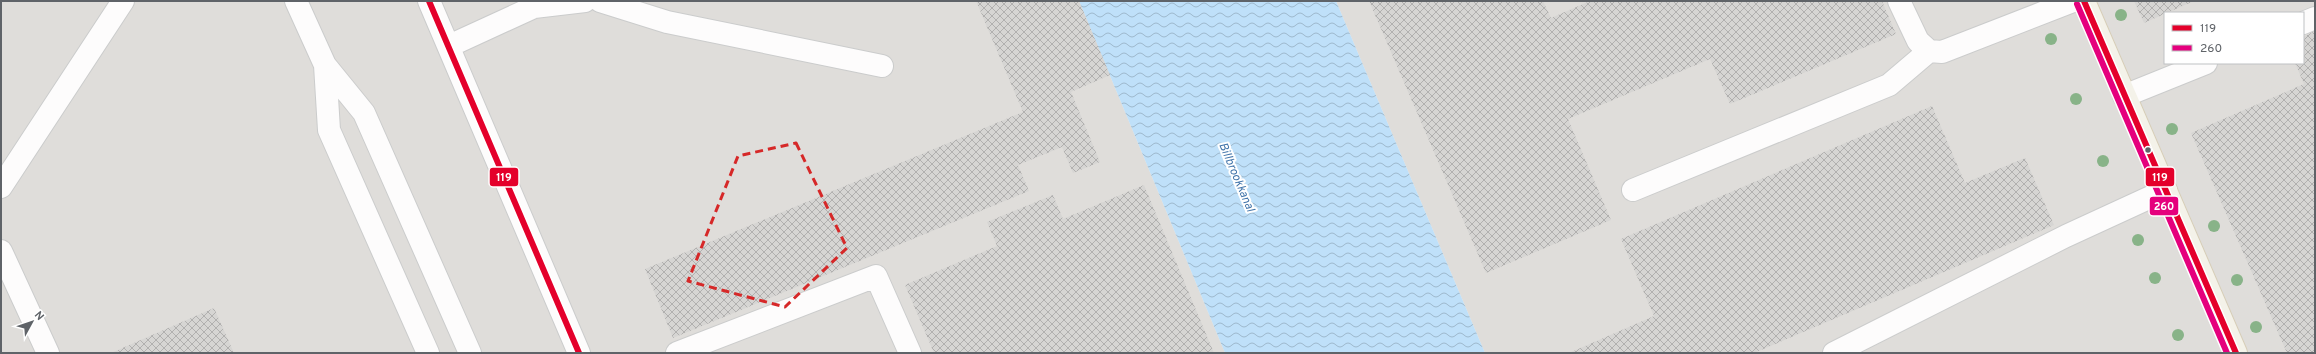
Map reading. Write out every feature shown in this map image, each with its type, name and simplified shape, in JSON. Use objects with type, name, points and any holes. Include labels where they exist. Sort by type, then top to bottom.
[{"type":"main road","points":[[2084,1],[2236,353]]},
{"type":"street","points":[[1,187],[123,1]]},
{"type":"street","points":[[296,1],[325,65],[364,114],[470,353]]},
{"type":"street","points":[[429,1],[579,353]]},
{"type":"street","points":[[448,46],[532,4],[586,1]]},
{"type":"street","points":[[600,1],[667,22],[882,66]]},
{"type":"street","points":[[1899,1],[1918,41],[1929,51]]},
{"type":"street","points":[[1633,190],[1889,85],[1929,51],[1947,50],[2073,1]]},
{"type":"street","points":[[2304,23],[2315,18]]},
{"type":"street","points":[[2124,96],[2204,64]]},
{"type":"street","points":[[325,65],[329,130],[428,353]]},
{"type":"street","points":[[1834,353],[2066,236],[2166,190]]},
{"type":"street","points":[[1,252],[48,353]]},
{"type":"street","points":[[677,353],[876,276],[910,353]]},
{"type":"highlighted area","points":[[796,143],[847,248],[785,307],[688,281],[738,156]]},
{"type":"shaded area","points":[[1,1],[1079,1],[1225,353],[1,353]]},
{"type":"shaded area","points":[[1336,1],[2315,1],[2315,353],[1485,353]]},
{"type":"water","name":"Billbrookkanal","points":[[1079,1],[1336,1],[1485,353],[1225,353]]},
{"type":"building","points":[[976,1],[1079,1],[1110,75],[1071,92],[1100,162],[1073,173],[1062,147],[1018,165],[1029,191],[673,338],[645,269],[1023,112]]},
{"type":"building","points":[[1369,1],[1543,1],[1551,18],[1590,1],[1882,1],[1896,34],[1730,104],[1710,59],[1568,119],[1611,220],[1486,273]]},
{"type":"building","points":[[2134,1],[2194,1],[2169,12],[2164,12],[2164,14],[2144,23]]},
{"type":"building","points":[[2315,31],[2315,353],[2287,353],[2191,133],[2304,84],[2295,64],[2304,64],[2304,36]]},
{"type":"building","points":[[1932,106],[1965,183],[2025,158],[2054,225],[1754,353],[1569,353],[1654,316],[1621,239]]},
{"type":"building","points":[[1144,185],[1214,353],[934,353],[905,285],[997,246],[987,222],[1053,195],[1063,219]]},
{"type":"building","points":[[214,308],[234,353],[111,353]]},
{"type":"transit line","name":"119","points":[[429,1],[579,353]]},
{"type":"transit line","name":"119","points":[[2084,1],[2236,353]]},
{"type":"transit line","name":"260","points":[[2077,4],[2227,353]]}]
